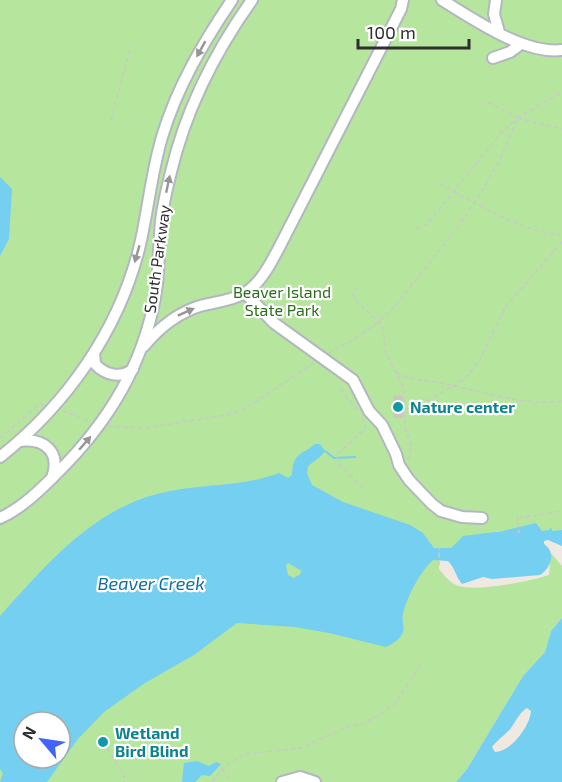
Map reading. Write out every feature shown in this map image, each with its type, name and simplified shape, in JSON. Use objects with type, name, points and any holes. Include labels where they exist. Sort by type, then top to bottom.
[{"type":"street","name":"South Parkway","points":[[0,457],[20,441],[53,408],[80,374],[118,308],[136,259],[157,156],[176,99],[204,43],[232,0]]},
{"type":"street","name":"South Parkway","points":[[0,518],[12,513],[86,444],[135,367],[142,349],[156,288],[161,220],[182,134],[192,105],[218,51],[252,0]]},
{"type":"street","points":[[142,349],[154,334],[180,315],[199,306],[227,300],[245,293],[263,273],[281,245],[401,9],[403,0]]},
{"type":"street","points":[[442,0],[521,44],[537,50],[562,50]]},
{"type":"street","points":[[496,0],[495,15],[498,32]]},
{"type":"street","points":[[493,58],[510,52],[521,44]]},
{"type":"street","points":[[245,293],[274,323],[353,380],[369,411],[382,425],[399,465],[409,480],[432,504],[441,511],[462,517],[482,518]]},
{"type":"street","points":[[93,353],[95,364],[110,374],[124,374],[135,367]]},
{"type":"street","points":[[20,441],[36,441],[45,445],[52,452],[56,468],[52,478]]},
{"type":"street","points":[[0,524],[12,513]]},
{"type":"street","points":[[282,782],[300,777],[315,782]]},
{"type":"path","points":[[111,120],[131,46]]},
{"type":"path","points":[[416,229],[427,224],[501,133],[517,118],[562,92]]},
{"type":"path","points":[[484,100],[517,118],[562,129]]},
{"type":"path","points":[[0,438],[40,404],[99,425],[145,428],[227,415],[246,408],[379,322],[393,309],[476,202],[510,140],[517,118]]},
{"type":"path","points":[[440,184],[523,226],[547,234],[562,235]]},
{"type":"path","points":[[406,409],[419,406],[466,378],[479,361],[506,306],[562,242]]},
{"type":"path","points":[[357,287],[353,295],[383,329],[386,352],[404,388],[405,427],[411,445],[409,480]]},
{"type":"path","points":[[393,370],[413,380],[453,385],[531,402],[562,401]]},
{"type":"path","points":[[340,389],[361,415],[366,428],[337,454],[338,463],[363,488]]},
{"type":"path","points":[[519,533],[517,516],[562,511]]},
{"type":"path","points":[[439,547],[439,565]]},
{"type":"path","points":[[212,782],[222,769],[244,754],[301,747],[346,728],[363,724],[393,706],[422,663]]},
{"type":"path","points":[[103,742],[124,775],[124,782]]},
{"type":"path","points":[[222,769],[229,778]]},
{"type":"green space","name":"Beaver Island State Park","points":[[0,0],[562,0],[562,530],[549,534],[498,531],[439,555],[439,569],[456,585],[475,588],[502,585],[549,575],[551,553],[562,566],[562,618],[551,631],[545,652],[523,676],[467,769],[456,782],[0,782]]},
{"type":"water","points":[[0,177],[12,189],[9,239],[0,256]]},
{"type":"water","name":"Beaver Creek","points":[[315,444],[320,444],[325,451],[308,466],[307,473],[312,485],[343,502],[410,525],[423,533],[434,548],[451,548],[463,536],[503,531],[536,523],[542,531],[549,530],[551,527],[552,531],[562,530],[562,546],[548,540],[544,541],[550,551],[551,560],[540,575],[492,579],[483,577],[462,584],[448,561],[433,560],[419,578],[408,599],[403,615],[402,635],[386,647],[295,627],[237,623],[194,655],[145,683],[104,712],[72,747],[72,710],[12,710],[12,770],[56,770],[47,782],[0,782],[3,773],[0,769],[0,616],[70,543],[111,513],[157,494],[187,488],[249,481],[279,473],[288,478],[292,475],[294,463],[301,453]],"holes":[[[288,563],[302,571],[294,578],[288,575],[286,565]]]},
{"type":"water","points":[[562,618],[562,782],[456,782],[467,769],[523,676],[545,652],[551,631]],"holes":[[[527,708],[531,711],[527,724],[519,737],[507,748],[495,752],[492,747],[511,728],[522,712]]]},
{"type":"water","points":[[197,761],[209,766],[216,762],[221,764],[210,776],[202,775],[195,782],[182,782],[184,763]]},
{"type":"building","name":"Nature center","points":[[394,395],[403,396],[403,418],[393,418]]},
{"type":"waterway","points":[[325,451],[334,458],[355,457]]},
{"type":"place","name":"Nature center","points":[[398,407]]},
{"type":"place","name":"Wetland Bird Blind","points":[[103,742]]}]
